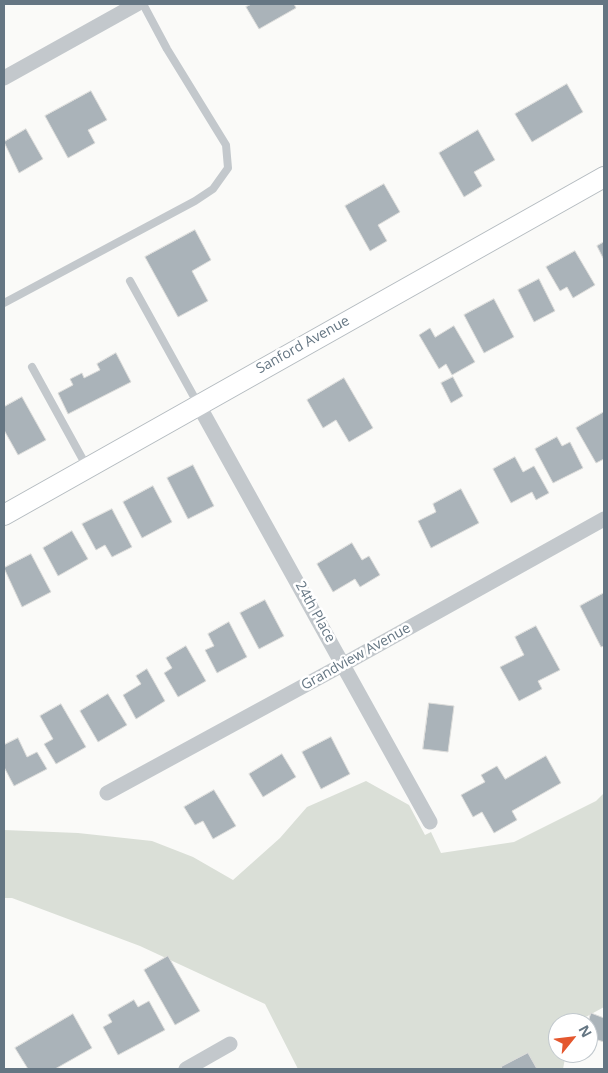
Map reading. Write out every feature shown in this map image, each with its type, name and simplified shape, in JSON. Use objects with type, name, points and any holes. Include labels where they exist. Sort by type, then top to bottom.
[{"type":"main road","name":"Sanford Avenue","points":[[4,515],[604,177]]},
{"type":"street","points":[[4,78],[137,4]]},
{"type":"street","name":"24th Place","points":[[198,404],[430,822]]},
{"type":"street","name":"Grandview Avenue","points":[[107,793],[604,519]]},
{"type":"street","points":[[186,1069],[230,1044]]},
{"type":"lane","points":[[4,303],[195,201],[213,189],[228,168],[226,145],[167,49],[143,4]]},
{"type":"lane","points":[[130,281],[198,404]]},
{"type":"lane","points":[[32,367],[87,467]]},
{"type":"shaded area","points":[[366,781],[409,805],[425,835],[431,832],[441,853],[514,842],[596,801],[604,793],[604,1007],[593,1013],[548,1013],[548,1063],[564,1063],[563,1069],[298,1069],[265,1004],[140,946],[12,898],[4,898],[4,830],[78,833],[152,841],[193,857],[233,880],[280,838],[307,807]]},
{"type":"building","points":[[252,4],[294,4],[296,8],[259,29],[246,7]]},
{"type":"building","points":[[567,84],[583,112],[532,142],[515,114]]},
{"type":"building","points":[[91,91],[107,120],[88,130],[95,143],[68,158],[45,116]]},
{"type":"building","points":[[26,129],[43,159],[19,173],[4,142]]},
{"type":"building","points":[[478,130],[495,160],[474,172],[482,186],[464,197],[439,153]]},
{"type":"building","points":[[384,184],[400,212],[378,225],[387,241],[370,251],[345,206]]},
{"type":"building","points":[[195,230],[211,260],[192,271],[208,301],[178,317],[145,257]]},
{"type":"building","points":[[604,242],[604,260],[597,246]]},
{"type":"building","points":[[575,251],[595,285],[573,298],[567,287],[560,291],[546,267]]},
{"type":"building","points":[[539,279],[555,311],[534,322],[518,290]]},
{"type":"building","points":[[494,299],[514,337],[484,353],[464,315]]},
{"type":"building","points":[[454,326],[475,362],[452,375],[446,364],[439,369],[419,335],[430,328],[435,337]]},
{"type":"building","points":[[116,353],[131,382],[68,414],[58,393],[73,385],[70,379],[82,373],[84,378],[100,370],[97,364]]},
{"type":"building","points":[[453,377],[463,396],[451,403],[441,383]]},
{"type":"building","points":[[344,378],[373,428],[349,442],[336,420],[323,428],[307,400]]},
{"type":"building","points":[[22,397],[46,440],[18,455],[4,430],[4,407]]},
{"type":"building","points":[[604,412],[604,459],[596,463],[576,428]]},
{"type":"building","points":[[557,437],[562,446],[570,442],[583,468],[553,483],[535,449]]},
{"type":"building","points":[[515,457],[523,472],[534,466],[549,493],[536,500],[532,492],[511,503],[493,469]]},
{"type":"building","points":[[193,465],[214,506],[188,519],[167,478]]},
{"type":"building","points":[[153,486],[172,522],[142,538],[123,502]]},
{"type":"building","points":[[461,489],[479,523],[431,548],[418,521],[436,512],[433,504]]},
{"type":"building","points":[[112,509],[132,547],[112,557],[105,545],[96,550],[82,524]]},
{"type":"building","points":[[72,531],[88,559],[58,576],[43,548]]},
{"type":"building","points":[[352,543],[362,560],[369,556],[380,575],[360,587],[355,579],[333,592],[317,564]]},
{"type":"building","points":[[31,554],[51,592],[22,607],[4,568]]},
{"type":"building","points":[[604,593],[604,646],[601,647],[580,606]]},
{"type":"building","points":[[265,600],[284,636],[259,649],[240,613]]},
{"type":"building","points":[[229,622],[247,657],[217,673],[205,650],[214,646],[208,634]]},
{"type":"building","points":[[536,626],[560,670],[538,681],[542,689],[519,701],[500,667],[524,655],[515,637]]},
{"type":"building","points":[[186,646],[206,681],[178,697],[164,673],[172,668],[166,658]]},
{"type":"building","points":[[147,669],[165,701],[136,719],[123,695],[141,684],[136,676]]},
{"type":"building","points":[[108,694],[127,725],[98,742],[80,711]]},
{"type":"building","points":[[429,703],[454,706],[448,752],[423,749]]},
{"type":"building","points":[[61,704],[86,747],[56,764],[44,744],[53,739],[40,716]]},
{"type":"building","points":[[331,737],[350,774],[321,789],[302,752]]},
{"type":"building","points":[[18,738],[27,757],[37,752],[47,769],[14,786],[4,767],[4,745]]},
{"type":"building","points":[[282,754],[296,777],[263,797],[249,774]]},
{"type":"building","points":[[546,756],[561,783],[512,811],[517,820],[494,833],[482,812],[473,817],[461,795],[485,782],[481,775],[497,766],[505,779]]},
{"type":"building","points":[[214,790],[236,826],[213,839],[203,821],[195,825],[184,807]]},
{"type":"building","points":[[168,956],[200,1011],[175,1025],[144,970]]},
{"type":"building","points":[[134,1000],[138,1007],[149,1001],[165,1030],[118,1055],[103,1027],[112,1022],[108,1015]]},
{"type":"building","points":[[73,1014],[92,1048],[55,1069],[28,1069],[15,1048]]},
{"type":"building","points":[[598,1016],[604,1018],[604,1042],[598,1040]]},
{"type":"building","points":[[528,1053],[537,1069],[503,1069],[501,1067]]}]
